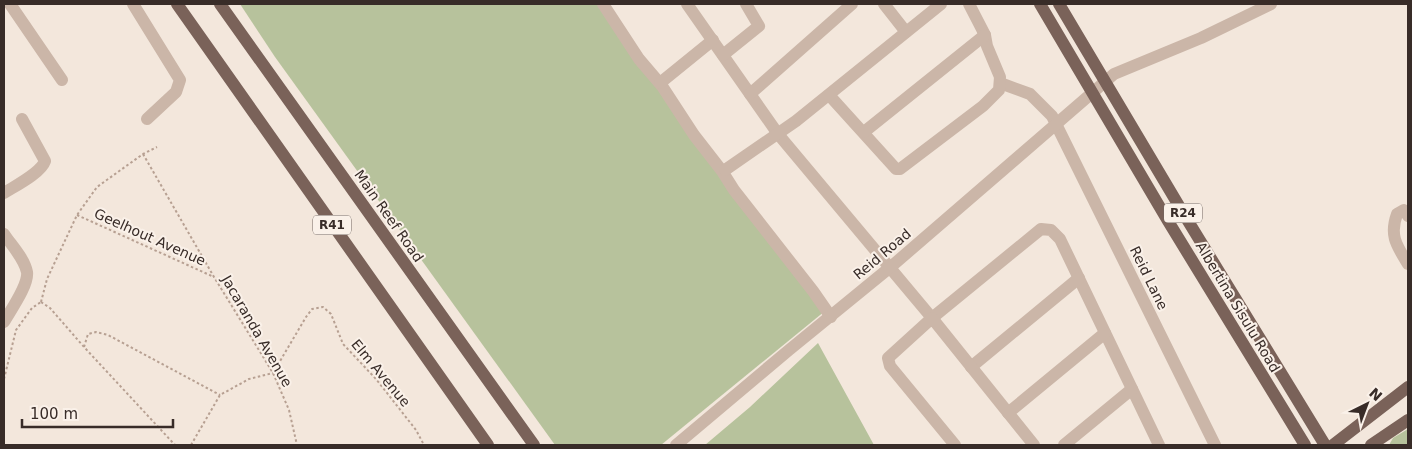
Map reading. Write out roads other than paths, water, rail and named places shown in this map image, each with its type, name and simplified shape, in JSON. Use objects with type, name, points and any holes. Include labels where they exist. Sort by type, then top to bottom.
[{"type":"main road","name":"R41","points":[[177,4],[488,445]]},
{"type":"main road","name":"Main Reef Road","points":[[220,4],[534,445]]},
{"type":"main road","name":"Albertina Sisulu Road","points":[[1040,4],[1173,229],[1306,445]]},
{"type":"main road","name":"Albertina Sisulu Road","points":[[1059,4],[1325,445]]},
{"type":"main road","points":[[1334,445],[1408,387]]},
{"type":"main road","points":[[1371,445],[1408,420]]},
{"type":"main road","points":[[1379,445],[1387,434]]},
{"type":"street","points":[[10,4],[62,80]]},
{"type":"street","points":[[134,4],[180,80],[176,92],[146,120]]},
{"type":"street","points":[[603,4],[639,59],[660,83],[694,135],[734,190],[831,317]]},
{"type":"street","points":[[687,4],[778,134],[889,269],[932,318],[1034,445]]},
{"type":"street","points":[[723,55],[759,26],[746,4]]},
{"type":"street","points":[[750,94],[839,8],[852,4]]},
{"type":"street","points":[[884,4],[906,32]]},
{"type":"street","points":[[725,170],[778,134],[829,95],[941,4]]},
{"type":"street","points":[[829,95],[896,169],[900,169],[983,106],[1000,90],[1000,77],[987,46],[986,34],[969,4]]},
{"type":"street","name":"Reid Road","points":[[676,445],[889,269],[1106,83],[1114,74],[1201,38],[1271,4]]},
{"type":"street","points":[[864,132],[986,34]]},
{"type":"street","points":[[660,83],[713,40]]},
{"type":"street","name":"Reid Lane","points":[[1000,83],[1030,94],[1052,116],[1215,445]]},
{"type":"street","points":[[4,194],[38,171],[45,161],[22,119]]},
{"type":"street","points":[[1408,216],[1404,210],[1397,214],[1393,224],[1394,238],[1408,264]]},
{"type":"street","points":[[954,445],[890,366],[888,358],[932,318],[1041,229],[1051,230],[1060,238],[1159,445]]},
{"type":"street","points":[[4,234],[22,261],[27,274],[22,290],[4,322]]},
{"type":"street","points":[[971,367],[1079,278]]},
{"type":"street","points":[[1008,413],[1105,333]]},
{"type":"street","points":[[1064,445],[1132,389]]}]
